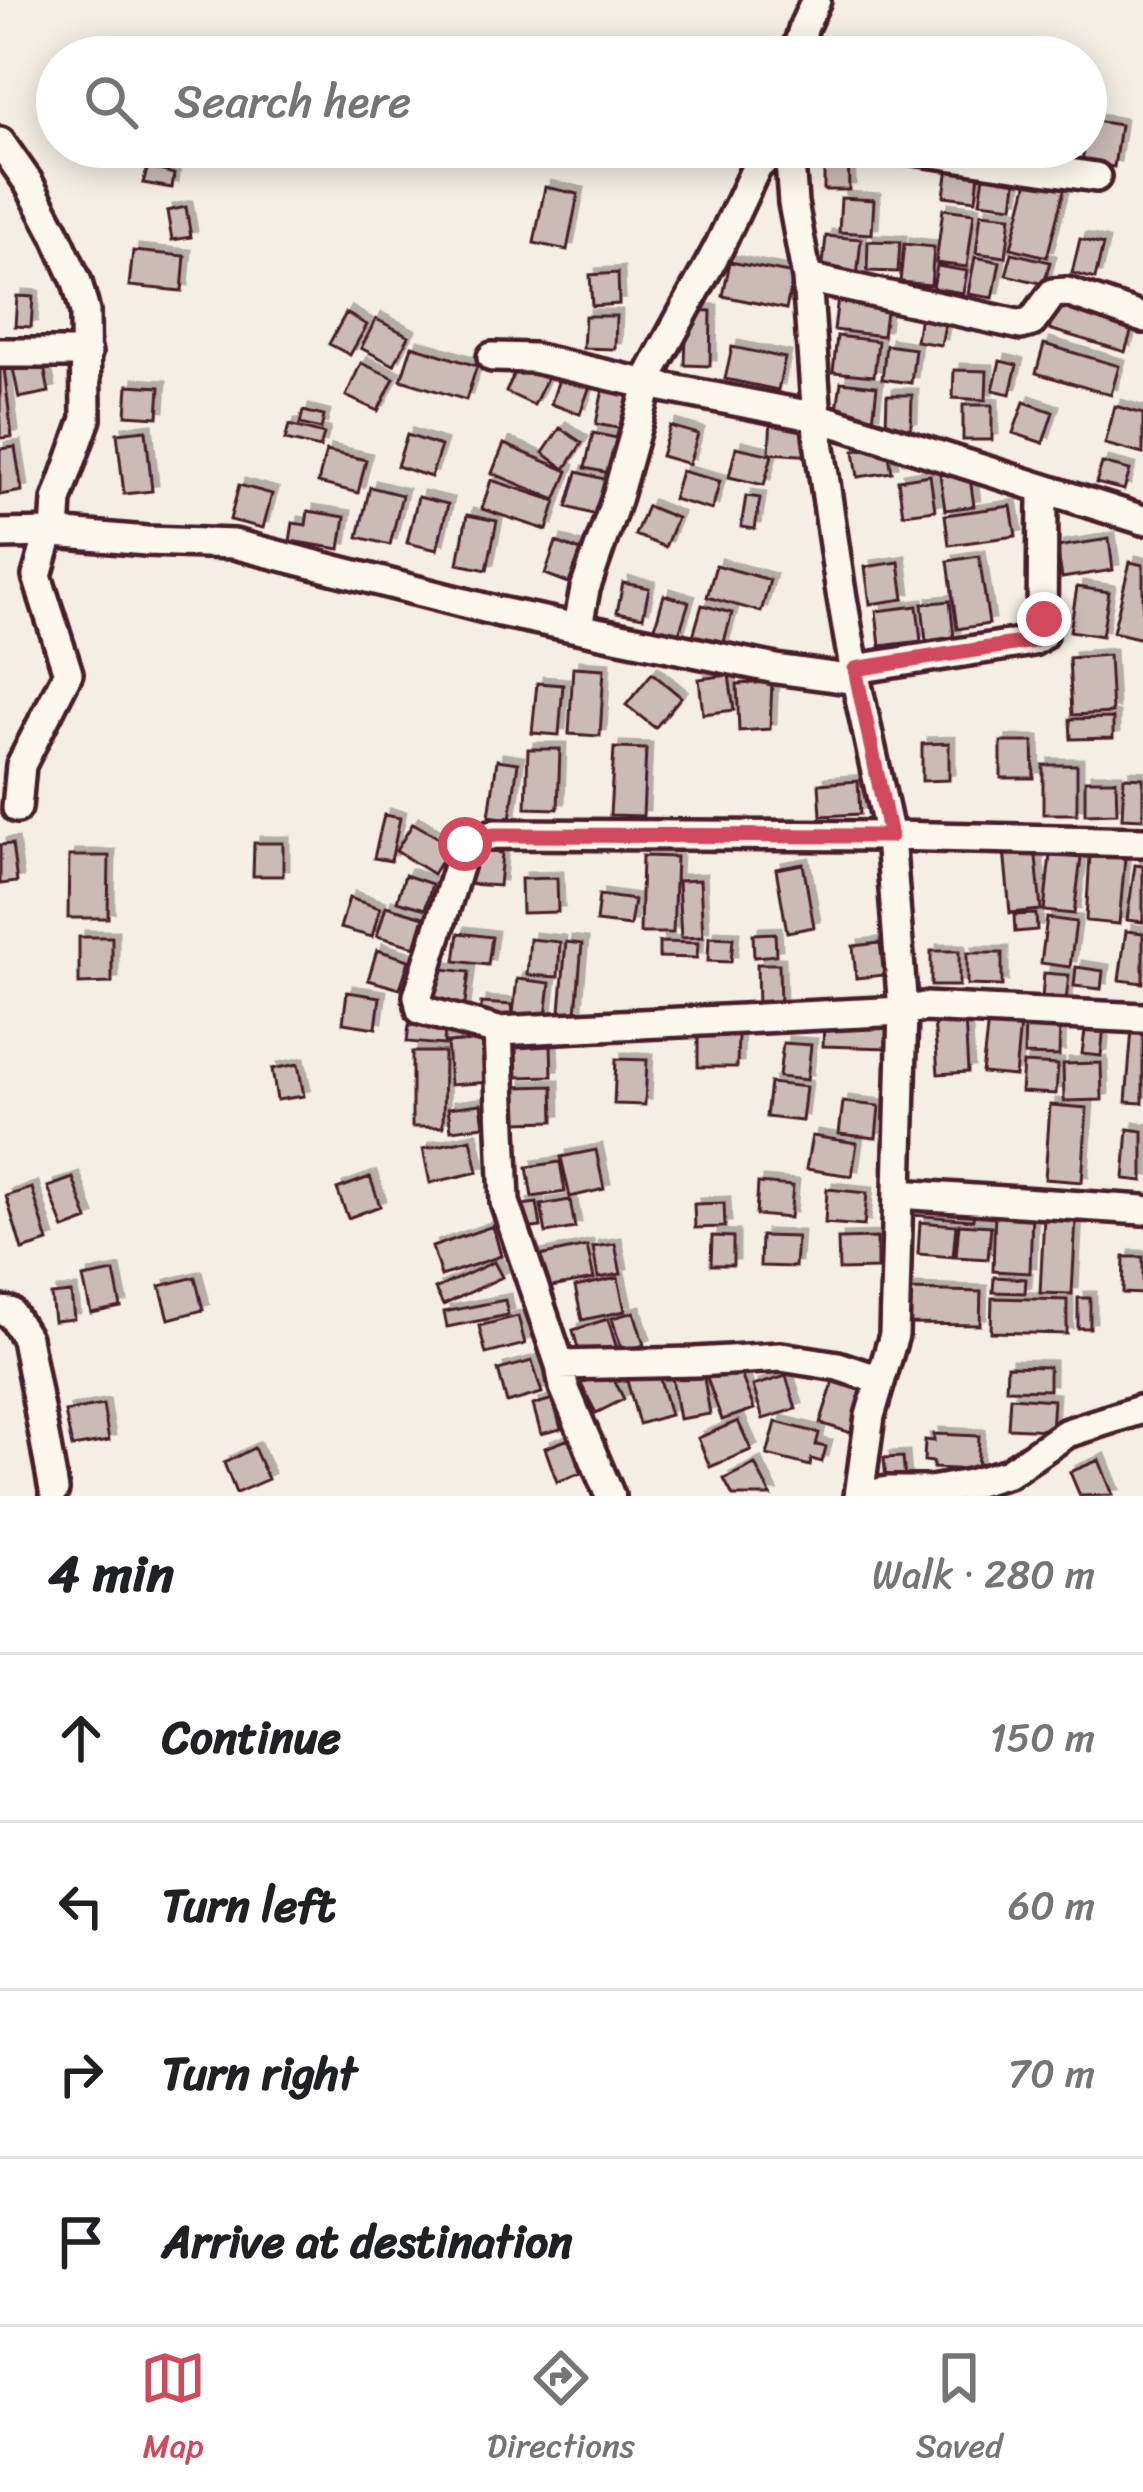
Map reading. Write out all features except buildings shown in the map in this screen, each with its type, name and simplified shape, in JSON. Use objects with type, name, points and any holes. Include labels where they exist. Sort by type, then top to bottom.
[{"type":"street","points":[[801,36],[816,0]]},
{"type":"street","points":[[0,142],[28,182],[77,282],[85,312],[87,352],[86,419],[37,576],[68,673],[21,765],[17,808]]},
{"type":"street","points":[[578,626],[652,368],[718,249],[756,168]]},
{"type":"street","points":[[790,168],[840,586],[890,836],[903,1011],[894,1335],[862,1459],[860,1496],[931,1491],[1009,1473],[1067,1433],[1143,1409]]},
{"type":"street","points":[[1035,168],[1096,177]]},
{"type":"street","points":[[807,278],[1021,325],[1032,322],[1053,293],[1067,292],[1143,318]]},
{"type":"street","points":[[0,353],[87,352]]},
{"type":"street","points":[[492,357],[533,358],[817,417],[1143,520]]},
{"type":"street","points":[[0,533],[234,544],[480,607],[756,664],[855,675],[1033,641],[1042,635],[1042,489]]},
{"type":"street","points":[[1143,842],[890,836],[477,838],[465,844],[418,996],[421,1010],[498,1031],[924,1007],[1143,1018]]},
{"type":"street","points":[[498,1031],[506,1202],[564,1387],[610,1496]]},
{"type":"street","points":[[898,1194],[1143,1210]]},
{"type":"street","points":[[0,1311],[10,1312],[26,1338],[54,1490]]},
{"type":"street","points":[[560,1365],[781,1357],[838,1366],[880,1380]]},
{"type":"route","points":[[465,844],[495,835],[890,836],[855,669],[1033,641],[1042,635],[1044,619]]}]
